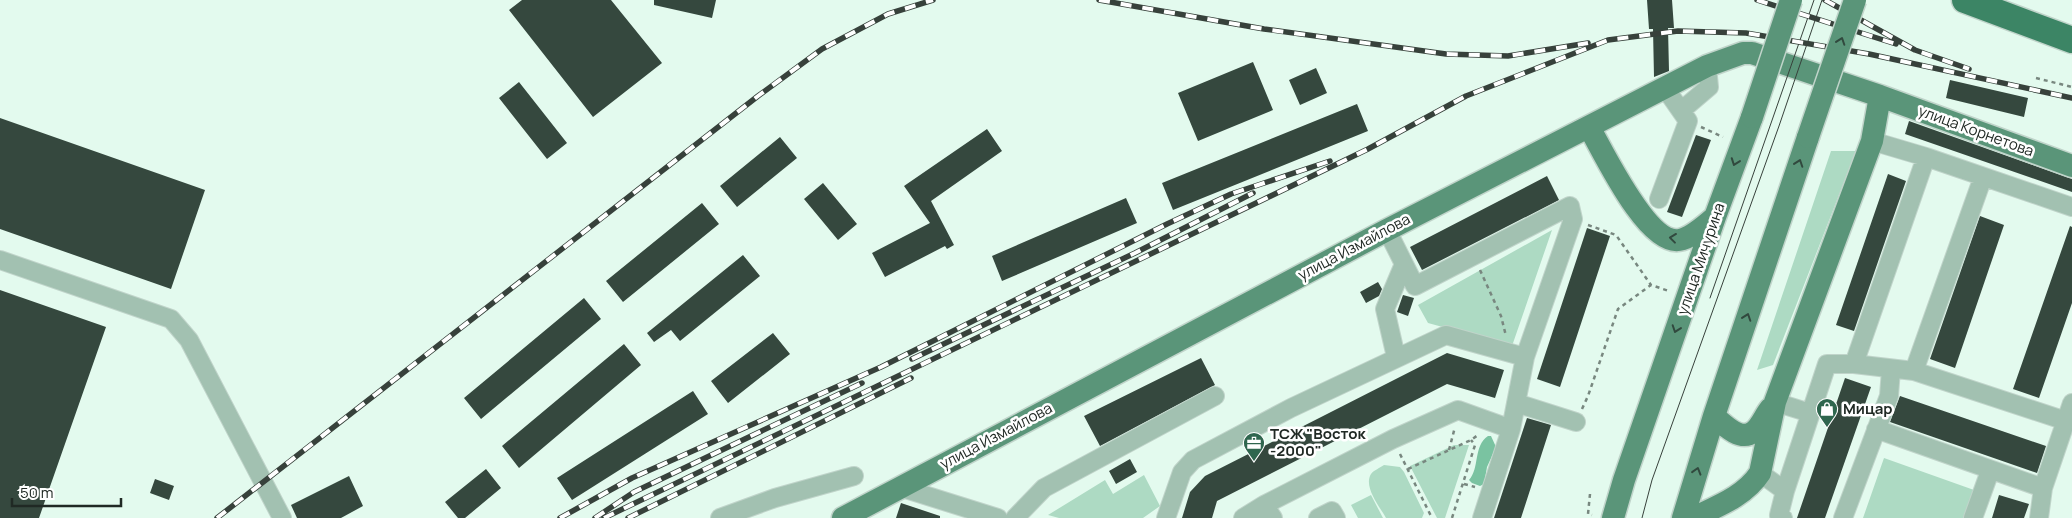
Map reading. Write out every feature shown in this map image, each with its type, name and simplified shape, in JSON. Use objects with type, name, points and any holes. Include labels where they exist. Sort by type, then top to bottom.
[{"type":"highway","points":[[1965,0],[2072,40]]},
{"type":"main road","name":"улица Мичурина","points":[[1603,517],[1624,480],[1715,217],[1752,117],[1791,0]]},
{"type":"main road","points":[[1683,518],[1714,416],[1856,0]]},
{"type":"main road","name":"улица Измайлова","points":[[843,518],[1387,230],[1708,66],[1743,53],[1752,53],[1880,96]]},
{"type":"main road","points":[[1693,518],[1730,500],[1753,482],[1760,472],[1775,402],[1872,141],[1880,96]]},
{"type":"main road","name":"улица Корнетова","points":[[1880,96],[2072,166]]},
{"type":"main road","points":[[1589,128],[1641,216],[1659,234],[1669,239],[1679,240],[1687,238],[1715,217]]},
{"type":"main road","points":[[1714,416],[1729,430],[1744,435],[1753,432],[1775,402]]},
{"type":"lane","points":[[1658,199],[1685,116],[1709,87],[1708,66]]},
{"type":"lane","points":[[1665,88],[1685,116]]},
{"type":"lane","points":[[1872,141],[1926,157],[2072,207]]},
{"type":"lane","points":[[1854,364],[1926,157]]},
{"type":"lane","points":[[1914,371],[1983,177]]},
{"type":"lane","points":[[1387,230],[1415,286],[1570,206],[1573,220],[1518,355],[1516,403],[1511,429],[1482,518]]},
{"type":"lane","points":[[0,260],[171,319],[189,340],[282,518]]},
{"type":"lane","points":[[1396,357],[1385,309],[1404,264]]},
{"type":"lane","points":[[1166,518],[1182,472],[1193,460],[1291,408],[1396,357],[1446,335],[1518,355]]},
{"type":"lane","points":[[1783,518],[1779,516],[1785,491],[1826,364],[1854,364],[1914,371],[2066,421]]},
{"type":"lane","points":[[1843,518],[1889,396],[1891,368]]},
{"type":"lane","points":[[1015,518],[1044,488],[1215,396]]},
{"type":"lane","points":[[1775,402],[1810,413]]},
{"type":"lane","points":[[1516,403],[1576,422]]},
{"type":"lane","points":[[2039,518],[2043,488],[2072,403]]},
{"type":"lane","points":[[1243,518],[1268,511],[1393,439],[1458,410],[1511,429]]},
{"type":"lane","points":[[1876,429],[1990,471],[2043,488]]},
{"type":"lane","points":[[1973,518],[1990,471]]},
{"type":"lane","points":[[1760,472],[1785,491]]},
{"type":"lane","points":[[720,518],[775,498],[854,476]]},
{"type":"lane","points":[[899,487],[998,518]]},
{"type":"lane","points":[[1318,518],[1332,510],[1336,518]]},
{"type":"path","points":[[2036,78],[2072,87]]},
{"type":"path","points":[[1685,116],[1722,137]]},
{"type":"path","points":[[1573,220],[1616,235],[1651,285],[1669,291]]},
{"type":"path","points":[[1474,257],[1518,355]]},
{"type":"path","points":[[1576,422],[1588,396],[1618,309],[1651,285]]},
{"type":"path","points":[[1408,469],[1471,440],[1494,422]]},
{"type":"path","points":[[1393,439],[1432,518]]},
{"type":"path","points":[[1452,518],[1476,446],[1471,440]]},
{"type":"path","points":[[1590,494],[1588,514],[1603,517]]},
{"type":"green space","points":[[1831,151],[1856,151],[1773,365],[1757,370]]},
{"type":"green space","points":[[1552,230],[1512,346],[1428,323],[1418,305]]},
{"type":"green space","points":[[1488,436],[1491,436],[1496,447],[1487,467],[1484,484],[1480,486],[1469,480],[1480,445]]},
{"type":"green space","points":[[1454,445],[1469,445],[1445,518],[1437,518],[1410,466]]},
{"type":"green space","points":[[1884,458],[1974,490],[1964,518],[1863,518]]},
{"type":"green space","points":[[1384,465],[1400,467],[1404,472],[1424,513],[1422,518],[1386,518],[1373,497],[1369,485],[1371,474]]},
{"type":"green space","points":[[1144,475],[1160,506],[1143,518],[1059,518],[1048,515],[1105,480],[1113,494]]},
{"type":"green space","points":[[1371,495],[1383,518],[1358,518],[1351,505]]},
{"type":"building","points":[[522,0],[611,0],[662,63],[593,117],[509,10]]},
{"type":"building","points":[[654,0],[716,0],[712,18],[654,5]]},
{"type":"building","points":[[1647,0],[1672,0],[1674,28],[1668,28],[1669,71],[1654,77],[1653,29],[1649,29]]},
{"type":"building","points":[[1253,62],[1273,110],[1198,141],[1178,93]]},
{"type":"building","points":[[1316,68],[1327,93],[1300,105],[1289,80]]},
{"type":"building","points":[[1950,80],[2028,98],[2024,117],[1946,98]]},
{"type":"building","points":[[519,82],[567,143],[547,159],[499,98]]},
{"type":"building","points":[[1357,104],[1368,131],[1173,210],[1162,183]]},
{"type":"building","points":[[0,118],[205,190],[171,289],[0,229]]},
{"type":"building","points":[[1909,121],[2072,179],[2072,192],[1905,134]]},
{"type":"building","points":[[987,129],[1002,151],[931,201],[954,245],[947,249],[945,246],[885,277],[872,253],[930,223],[904,186]]},
{"type":"building","points":[[1696,135],[1711,140],[1682,217],[1667,212]]},
{"type":"building","points":[[780,137],[797,158],[737,207],[720,186]]},
{"type":"building","points":[[1888,174],[1906,181],[1854,331],[1836,325]]},
{"type":"building","points":[[1547,176],[1559,200],[1422,270],[1410,247]]},
{"type":"building","points":[[823,183],[857,224],[838,240],[804,199]]},
{"type":"building","points":[[1126,198],[1137,223],[1002,281],[992,256]]},
{"type":"building","points":[[702,203],[719,224],[623,302],[606,281]]},
{"type":"building","points":[[1980,216],[2004,225],[1955,368],[1930,359]]},
{"type":"building","points":[[2070,226],[2072,227],[2072,303],[2039,398],[2013,389]]},
{"type":"building","points":[[1587,228],[1610,236],[1560,387],[1537,379]]},
{"type":"building","points":[[743,255],[760,276],[680,341],[671,330],[654,342],[647,333]]},
{"type":"building","points":[[1378,282],[1382,289],[1379,296],[1366,303],[1360,292]]},
{"type":"building","points":[[0,290],[106,327],[39,518],[0,518]]},
{"type":"building","points":[[1403,295],[1414,298],[1408,316],[1397,312]]},
{"type":"building","points":[[584,298],[601,319],[481,419],[464,398]]},
{"type":"building","points":[[773,333],[790,354],[728,403],[711,381]]},
{"type":"building","points":[[624,344],[641,365],[519,468],[502,446]]},
{"type":"building","points":[[1447,353],[1504,370],[1495,398],[1447,384],[1217,501],[1212,518],[1182,518],[1190,492],[1205,476]]},
{"type":"building","points":[[1201,358],[1215,385],[1100,446],[1084,416]]},
{"type":"building","points":[[1845,378],[1871,387],[1825,518],[1797,518]]},
{"type":"building","points":[[693,391],[708,414],[572,500],[557,478]]},
{"type":"building","points":[[1900,396],[2046,446],[2037,473],[1890,422]]},
{"type":"building","points":[[1527,418],[1551,425],[1521,518],[1494,518]]},
{"type":"building","points":[[1130,459],[1137,472],[1116,484],[1109,471]]},
{"type":"building","points":[[486,469],[501,488],[465,518],[458,518],[445,502]]},
{"type":"building","points":[[349,476],[363,506],[341,518],[297,518],[291,505]]},
{"type":"building","points":[[155,479],[174,486],[169,500],[150,493]]},
{"type":"building","points":[[1999,495],[2029,504],[2024,518],[1992,518]]},
{"type":"building","points":[[901,503],[940,516],[940,518],[896,518]]},
{"type":"tram line","points":[[1710,298],[1814,0]]},
{"type":"tram line","points":[[1642,518],[1652,480],[1779,126],[1822,0]]},
{"type":"railway","points":[[217,518],[758,96],[822,49],[888,14],[933,0]]},
{"type":"railway","points":[[1099,0],[1264,29],[1446,54],[1508,56],[1588,43]]},
{"type":"railway","points":[[1757,0],[1896,44]]},
{"type":"railway","points":[[1825,0],[1915,50],[1969,69]]},
{"type":"railway","points":[[604,518],[1368,149],[1466,96],[1608,40],[1678,31],[1746,33],[1869,54],[2072,98]]},
{"type":"railway","points":[[560,518],[632,478],[881,367],[1231,194],[1330,161]]},
{"type":"railway","points":[[912,359],[1135,253],[1253,193]]},
{"type":"railway","points":[[628,518],[911,378]]},
{"type":"railway","points":[[595,518],[634,492],[862,383]]},
{"type":"place","name":"Мицар","points":[[1827,428]]},
{"type":"place","name":"ТСЖ \"Восток -2000\"","points":[[1254,462]]}]
